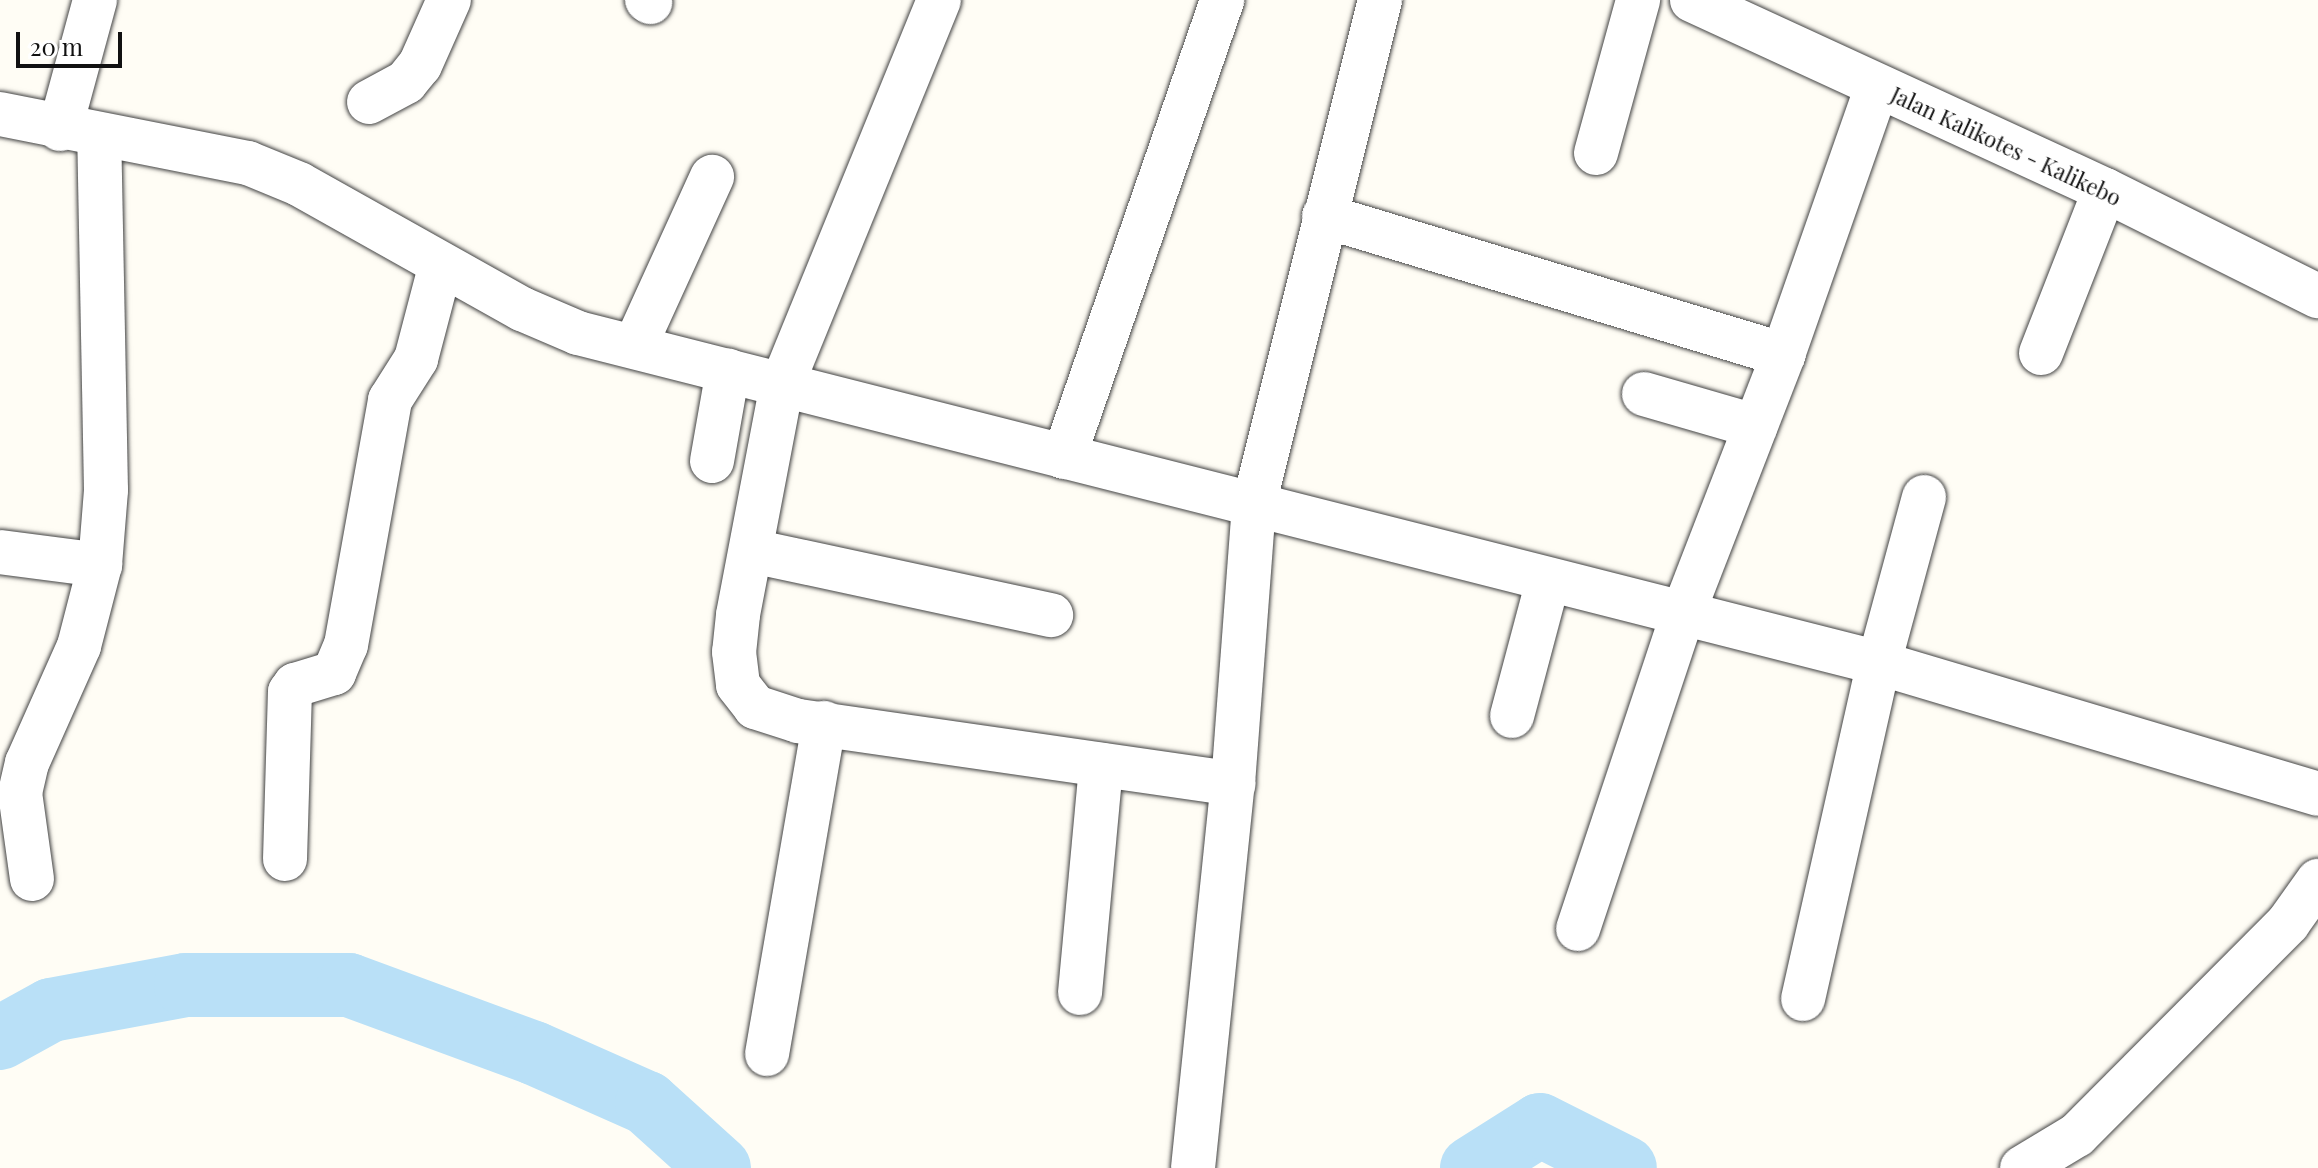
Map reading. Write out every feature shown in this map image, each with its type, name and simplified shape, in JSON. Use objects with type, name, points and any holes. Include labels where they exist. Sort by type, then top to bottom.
[{"type":"street","points":[[32,879],[20,793],[27,763],[79,646],[100,565],[106,490],[80,133],[95,0]]},
{"type":"street","points":[[369,102],[406,82],[420,65],[449,0]]},
{"type":"street","points":[[939,0],[782,384],[735,640],[738,685],[755,707],[824,723],[1233,784]]},
{"type":"street","points":[[1064,457],[1222,0]]},
{"type":"street","points":[[1193,1168],[1233,784],[1254,504],[1380,0]]},
{"type":"street","points":[[1596,153],[1638,0]]},
{"type":"street","name":"Jalan Kalikotes - Kalikebo","points":[[1692,0],[2105,190],[2318,296]]},
{"type":"street","points":[[1578,929],[1682,616],[1783,355],[1877,87]]},
{"type":"street","points":[[0,114],[80,133],[248,163],[299,184],[547,322],[1682,616],[1879,663],[2318,794]]},
{"type":"street","points":[[635,346],[712,177]]},
{"type":"street","points":[[2041,353],[2105,190]]},
{"type":"street","points":[[1324,216],[1783,355]]},
{"type":"street","points":[[285,859],[290,692],[295,685],[334,673],[346,645],[390,400],[416,359],[441,264]]},
{"type":"street","points":[[712,461],[728,370]]},
{"type":"street","points":[[1644,394],[1755,426]]},
{"type":"street","points":[[1803,999],[1879,663],[1924,497]]},
{"type":"street","points":[[752,551],[1051,615]]},
{"type":"street","points":[[0,552],[100,565]]},
{"type":"street","points":[[1512,716],[1548,581]]},
{"type":"street","points":[[767,1054],[824,723]]},
{"type":"street","points":[[1080,993],[1101,765]]},
{"type":"street","points":[[2022,1168],[2077,1135],[2288,923],[2318,881]]},
{"type":"waterway","points":[[0,1038],[51,1010],[186,985],[349,985],[534,1053],[647,1103],[719,1168]]},
{"type":"waterway","points":[[1472,1168],[1540,1125],[1625,1168]]}]
